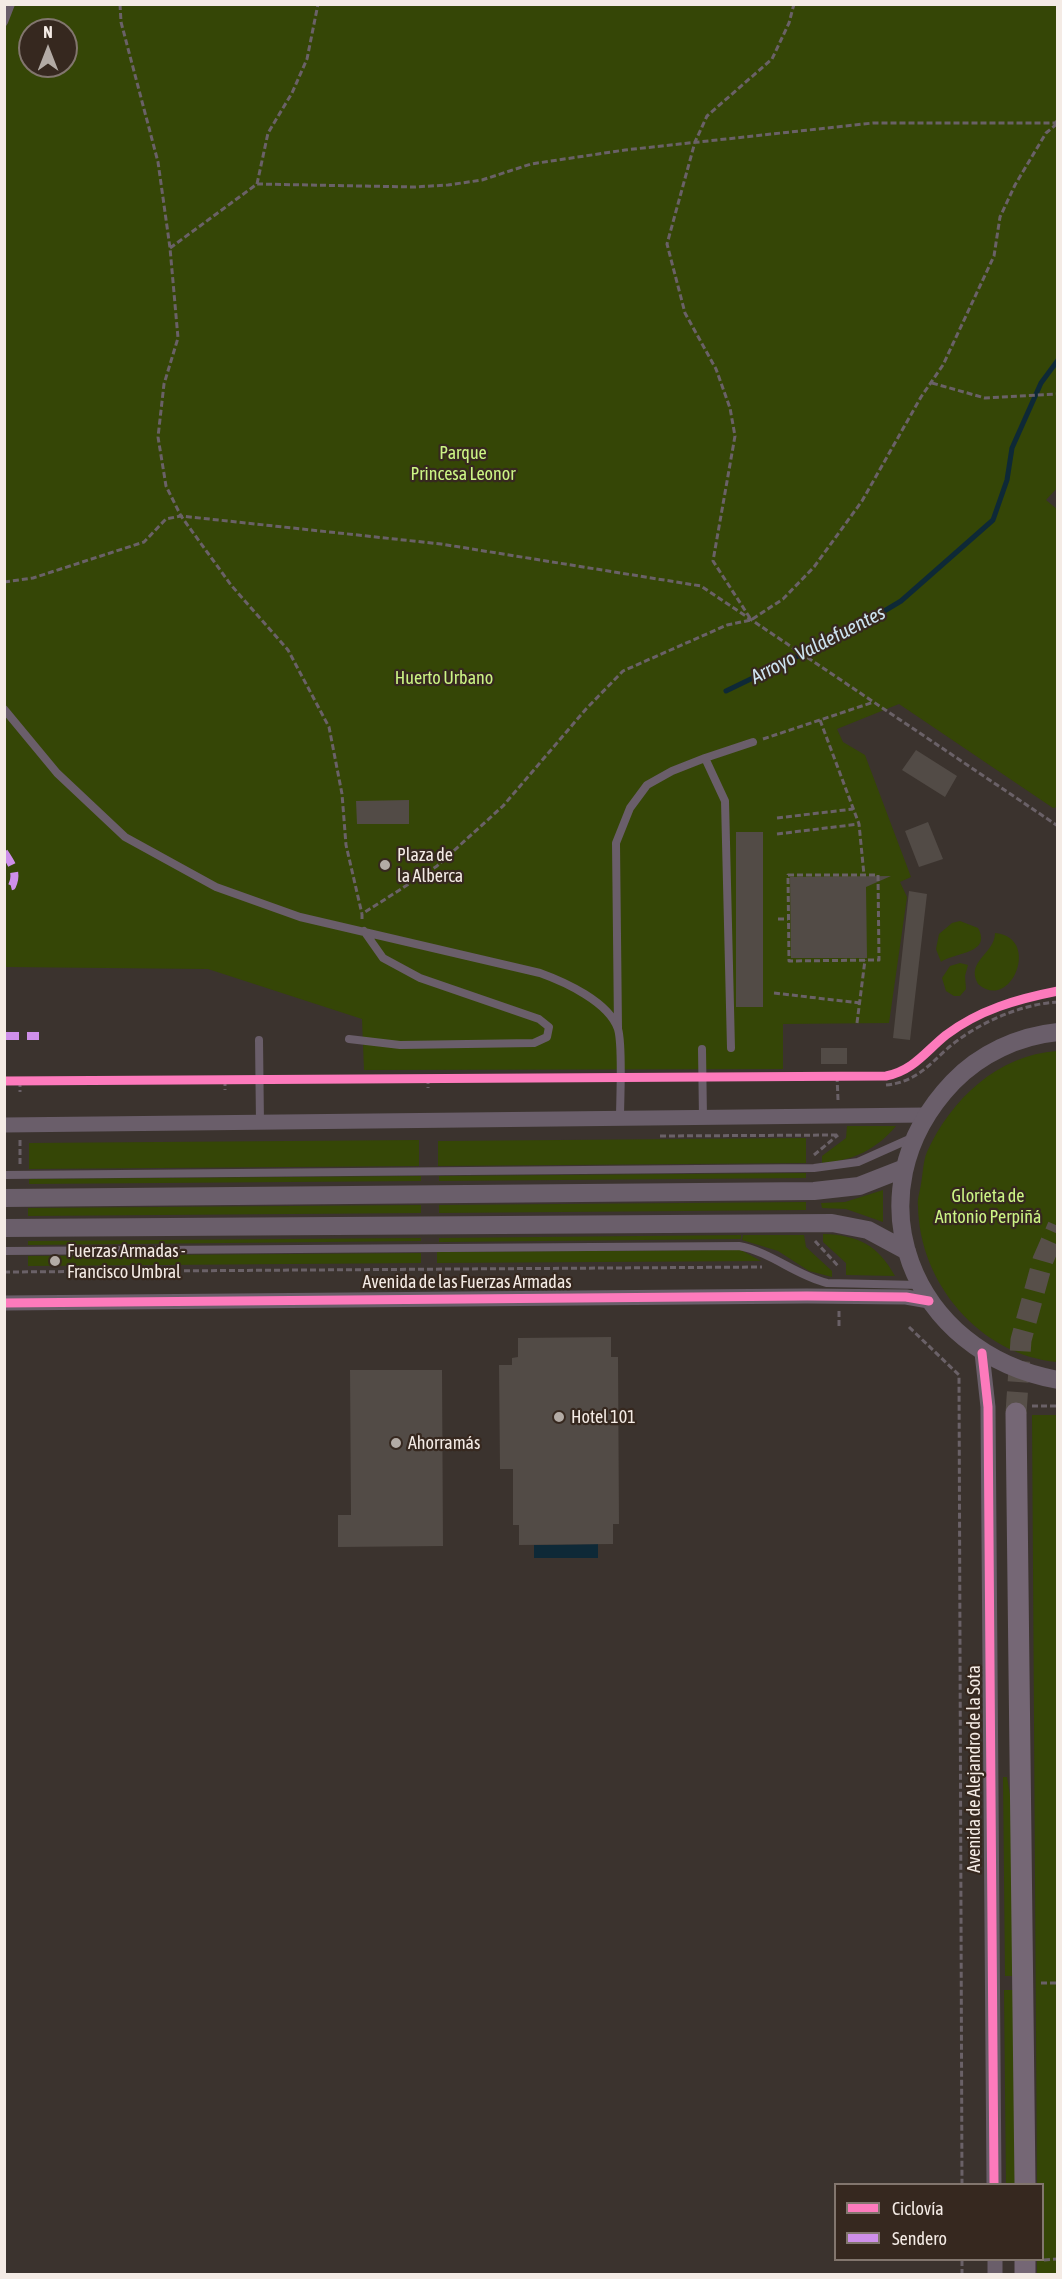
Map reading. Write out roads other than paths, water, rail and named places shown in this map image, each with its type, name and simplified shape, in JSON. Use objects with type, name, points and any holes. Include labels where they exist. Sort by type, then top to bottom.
[{"type":"main road","points":[[1016,1413],[1024,2183]]},
{"type":"street","points":[[1058,1032],[1023,1039],[979,1060],[939,1096],[915,1137],[905,1168],[901,1209],[907,1251],[920,1285],[929,1301],[958,1335],[982,1353],[1019,1371],[1058,1380]]},
{"type":"street","points":[[4,1125],[926,1115]]},
{"type":"street","points":[[4,1198],[814,1191],[859,1186],[905,1168]]},
{"type":"street","points":[[4,1228],[832,1222],[868,1230],[907,1251]]},
{"type":"street","name":"Avenida de las Fuerzas Armadas","points":[[4,1302],[795,1296],[906,1297],[929,1301]]},
{"type":"street","name":"Avenida de Alejandro de la Sota","points":[[982,1353],[988,1407],[994,2183]]},
{"type":"lane","points":[[4,21],[11,4]]},
{"type":"lane","points":[[4,709],[57,773],[125,837],[216,887],[300,916],[540,973],[573,985],[602,1007],[618,1028]]},
{"type":"lane","points":[[620,1118],[616,843],[630,808],[647,785],[672,771],[753,742]]},
{"type":"lane","points":[[705,758],[725,801],[731,1048]]},
{"type":"lane","points":[[349,1039],[400,1045],[534,1043],[547,1037],[549,1027],[539,1019],[420,978],[383,958],[364,931]]},
{"type":"lane","points":[[259,1040],[260,1123]]},
{"type":"lane","points":[[702,1048],[703,1118]]},
{"type":"lane","points":[[4,1175],[814,1168],[858,1162],[915,1137]]},
{"type":"lane","name":"Avenida de las Fuerzas Armadas","points":[[4,1251],[739,1246],[758,1249],[813,1279],[827,1282],[920,1285]]},
{"type":"water","points":[[598,1544],[598,1558],[534,1558],[534,1545]]},
{"type":"waterway","name":"Arroyo Valdefuentes","points":[[726,691],[856,628],[901,601],[993,520],[1007,480],[1012,448],[1041,383],[1058,360]]},
{"type":"tunnel","points":[[1016,1413],[1021,1340],[1043,1260],[1058,1226]]},
{"type":"place","name":"Plaza de la Alberca","points":[[385,865]]},
{"type":"place","name":"Fuerzas Armadas - Francisco Umbral","points":[[55,1261]]},
{"type":"place","name":"Hotel 101","points":[[559,1417]]},
{"type":"place","name":"Ahorramás","points":[[396,1443]]},
{"type":"park label","name":"Parque Princesa Leonor","points":[[463,463]]},
{"type":"park label","name":"Huerto Urbano","points":[[444,678]]},
{"type":"park label","name":"Glorieta de Antonio Perpiñá","points":[[988,1206]]}]
